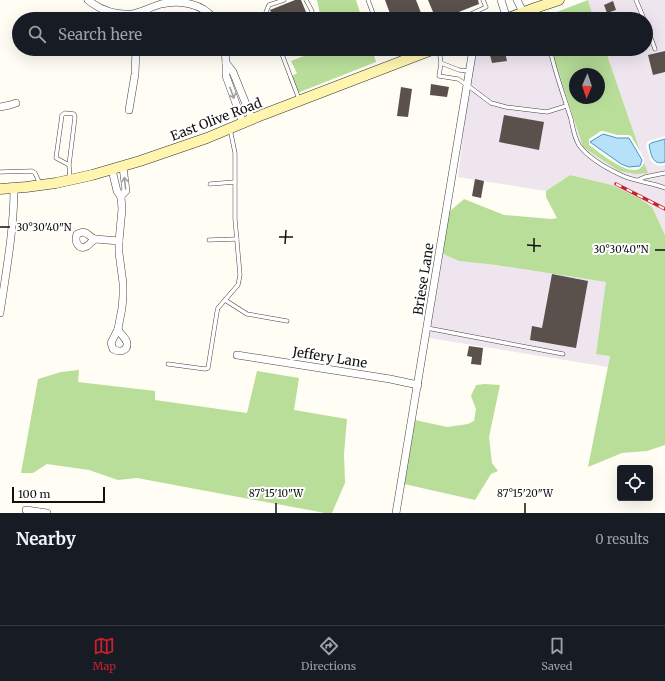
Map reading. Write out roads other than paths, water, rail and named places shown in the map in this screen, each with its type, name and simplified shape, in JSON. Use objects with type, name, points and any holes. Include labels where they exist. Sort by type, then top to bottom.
[{"type":"street","points":[[88,0],[110,12]]},
{"type":"street","points":[[501,0],[505,12]]},
{"type":"street","points":[[517,0],[523,12],[559,0]]},
{"type":"street","points":[[141,12],[162,3],[179,1],[187,1],[195,4],[208,12]]},
{"type":"street","points":[[129,110],[135,74],[136,56]]},
{"type":"street","points":[[226,56],[226,63],[233,72],[247,121]]},
{"type":"street","name":"East Olive Road","points":[[0,189],[41,185],[70,180],[123,167],[207,138],[300,100],[416,56]]},
{"type":"street","name":"Briese Lane","points":[[396,513],[472,56]]},
{"type":"street","points":[[0,107],[16,103]]},
{"type":"street","points":[[121,197],[126,191],[123,167]]},
{"type":"street","points":[[112,170],[117,191],[121,197],[122,217],[119,253],[123,282],[123,296],[118,329]]},
{"type":"street","points":[[0,313],[10,245],[14,188]]},
{"type":"street","points":[[95,239],[119,240]]},
{"type":"street","name":"Jeffery Lane","points":[[237,355],[418,385]]},
{"type":"street","points":[[26,510],[47,513]]},
{"type":"lane","points":[[266,12],[269,5],[284,0]]},
{"type":"lane","points":[[306,0],[312,12]]},
{"type":"lane","points":[[368,0],[372,12]]},
{"type":"lane","points":[[475,12],[486,7],[483,0]]},
{"type":"lane","points":[[636,0],[641,12]]},
{"type":"lane","points":[[536,7],[538,12]]},
{"type":"lane","points":[[653,44],[655,49]]},
{"type":"lane","points":[[283,56],[300,100]]},
{"type":"lane","points":[[440,56],[441,63],[439,76],[447,75],[458,79],[491,103],[506,107],[547,112],[566,106]]},
{"type":"lane","points":[[552,56],[575,137],[587,154],[622,175],[656,184],[665,188]]},
{"type":"lane","points":[[441,63],[448,67],[469,71]]},
{"type":"lane","points":[[458,79],[459,70]]},
{"type":"lane","points":[[69,165],[56,158],[62,115],[65,113],[74,114],[75,118],[69,165],[70,180]]},
{"type":"lane","points":[[168,364],[205,369],[208,368],[218,308],[238,285],[240,280],[236,219],[235,153],[230,128]]},
{"type":"lane","points":[[0,172],[32,170],[41,185]]},
{"type":"lane","points":[[637,180],[645,177],[665,174]]},
{"type":"lane","points":[[210,184],[235,182]]},
{"type":"lane","points":[[209,240],[237,239]]},
{"type":"lane","points":[[226,300],[247,314],[287,321]]},
{"type":"lane","points":[[427,328],[563,354]]},
{"type":"water","points":[[603,134],[617,138],[629,138],[642,160],[640,166],[629,167],[621,164],[590,142]]},
{"type":"water","points":[[665,139],[665,162],[657,162],[653,158],[649,145]]},
{"type":"railway","points":[[616,184],[665,209]]}]
